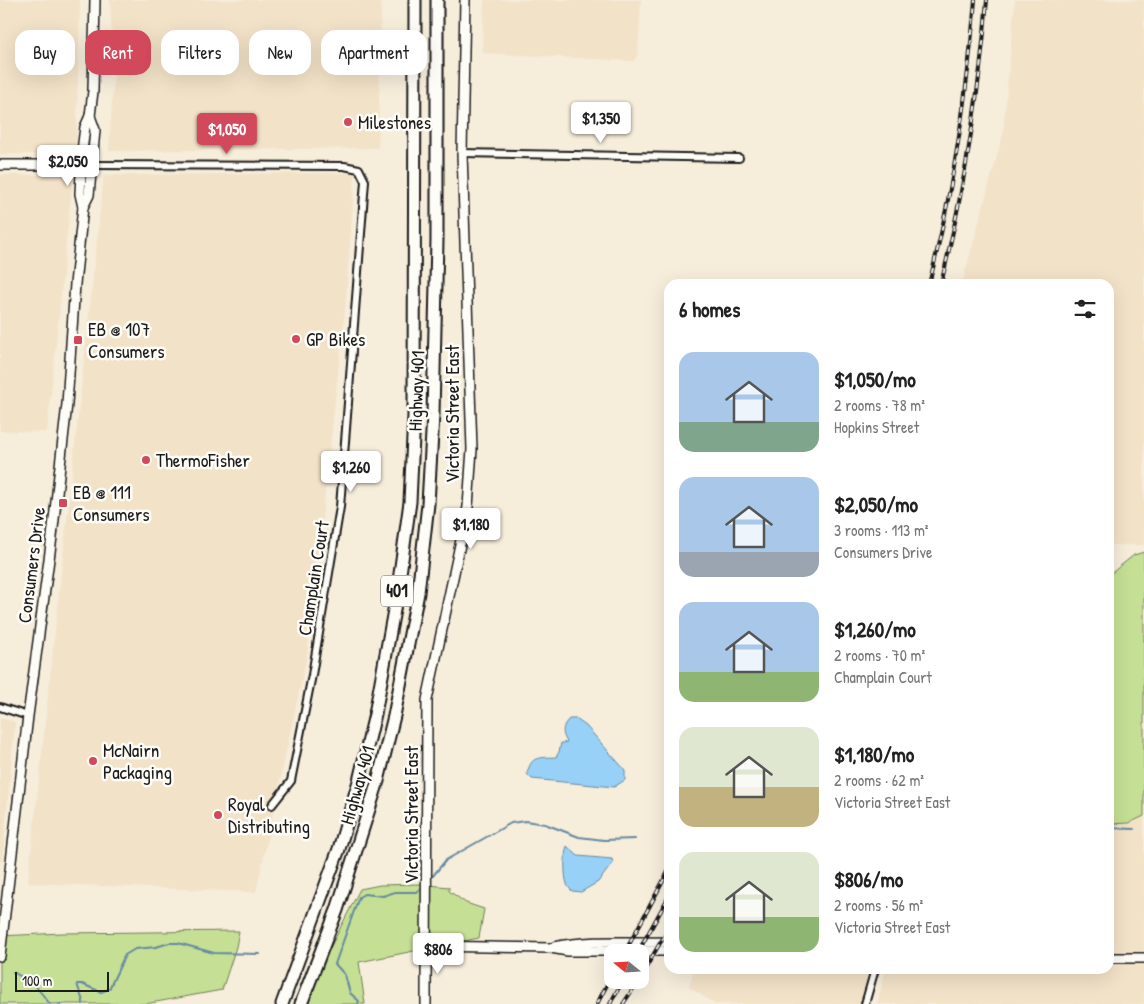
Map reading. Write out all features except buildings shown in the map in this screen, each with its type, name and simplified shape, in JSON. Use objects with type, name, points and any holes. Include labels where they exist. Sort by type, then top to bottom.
[{"type":"highway","name":"Highway 401","points":[[282,1004],[338,849],[359,781],[398,588],[410,502],[414,414],[415,0]]},
{"type":"highway","name":"Highway 401","points":[[301,1004],[337,910],[378,780],[394,716],[418,593],[428,504],[433,415],[437,240],[437,0]]},
{"type":"main road","name":"Consumers Drive","points":[[0,956],[67,404],[75,284],[83,207],[80,194],[85,127],[90,116],[93,91],[95,0]]},
{"type":"main road","name":"Victoria Street East","points":[[426,1004],[427,700],[468,507],[472,449],[462,153],[465,0]]},
{"type":"main road","name":"Consumers Drive","points":[[83,207],[89,195],[95,130],[90,116]]},
{"type":"main road","points":[[0,165],[82,165]]},
{"type":"main road","points":[[551,948],[568,944],[664,942]]},
{"type":"main road","points":[[427,946],[551,948],[568,951],[664,951]]},
{"type":"main road","points":[[1114,958],[1144,958]]},
{"type":"street","points":[[462,153],[739,158]]},
{"type":"street","points":[[82,165],[92,165]]},
{"type":"street","name":"Champlain Court","points":[[92,165],[344,166],[359,170],[364,181],[340,507],[312,675],[291,781],[272,805]]},
{"type":"street","points":[[0,707],[28,716]]},
{"type":"street","points":[[865,1004],[874,974]]},
{"type":"shaded area","points":[[0,0],[80,0],[76,154],[0,154]]},
{"type":"shaded area","points":[[110,0],[381,0],[380,30],[321,30],[321,75],[379,75],[378,148],[109,151],[114,75],[151,75],[151,30],[112,30]]},
{"type":"shaded area","points":[[484,0],[641,0],[638,55],[633,61],[482,53]]},
{"type":"shaded area","points":[[1015,0],[1144,0],[1144,545],[1114,545],[1114,279],[963,279],[1003,134]]},
{"type":"shaded area","points":[[355,173],[345,310],[307,655],[256,892],[28,883],[104,175]]},
{"type":"shaded area","points":[[0,175],[73,175],[47,432],[0,431]]},
{"type":"shaded area","points":[[0,718],[15,722],[2,862],[0,860]]},
{"type":"shaded area","points":[[1144,816],[1144,1004],[877,1004],[885,974],[1114,974],[1114,824],[1129,823]]},
{"type":"shaded area","points":[[693,974],[868,974],[860,1004],[715,1004],[689,987]]},
{"type":"green space","points":[[1144,552],[1144,816],[1129,823],[1114,824],[1114,571],[1134,555]]},
{"type":"green space","points":[[419,884],[449,887],[449,891],[466,903],[484,909],[479,938],[359,962],[365,1004],[308,1004],[326,956],[360,889],[380,885]]},
{"type":"green space","points":[[239,931],[236,947],[222,990],[145,1004],[0,1004],[0,936],[62,933]]},
{"type":"water","points":[[569,719],[576,719],[586,726],[625,770],[625,780],[614,787],[532,779],[527,774],[533,761],[540,758],[556,757],[561,743],[567,742],[563,730]]},
{"type":"water","points":[[567,846],[578,856],[612,859],[613,863],[598,882],[581,892],[572,891],[568,886],[565,876]]},
{"type":"waterway","points":[[432,877],[446,860],[511,823],[525,821],[545,824],[579,837],[604,840],[635,839]]},
{"type":"waterway","points":[[1114,828],[1134,829]]},
{"type":"waterway","points":[[358,1004],[359,1001],[350,993],[345,975],[335,964],[359,897],[364,894],[383,896],[395,892],[417,892],[422,888]]},
{"type":"waterway","points":[[83,1004],[77,984],[82,984],[101,992],[109,989],[125,955],[135,949],[178,943],[214,953],[260,954]]},
{"type":"waterway","points":[[13,972],[34,984],[50,1004]]},
{"type":"waterway","points":[[59,1004],[64,1004]]},
{"type":"railway","points":[[930,279],[938,249],[958,143],[968,72],[975,0]]},
{"type":"railway","points":[[942,279],[970,143],[980,72],[987,0]]},
{"type":"railway","points":[[629,944],[664,879]]},
{"type":"railway","points":[[642,944],[664,905]]},
{"type":"railway","points":[[649,962],[664,937]]},
{"type":"railway","points":[[597,1004],[605,989]]},
{"type":"railway","points":[[610,1004],[618,989]]},
{"type":"railway","points":[[623,1004],[633,989]]},
{"type":"place","name":"Milestones","points":[[348,122]]},
{"type":"place","name":"GP Bikes","points":[[296,339]]},
{"type":"place","name":"EB @ 107 Consumers","points":[[78,340]]},
{"type":"place","name":"ThermoFisher","points":[[146,460]]},
{"type":"place","name":"EB @ 111 Consumers","points":[[63,503]]},
{"type":"place","name":"McNairn Packaging","points":[[93,761]]},
{"type":"place","name":"Royal Distributing","points":[[218,815]]}]
